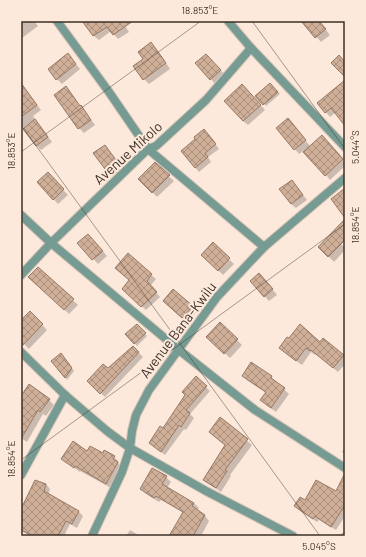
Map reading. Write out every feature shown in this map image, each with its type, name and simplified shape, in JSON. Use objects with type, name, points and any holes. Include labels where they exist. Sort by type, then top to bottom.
[{"type":"street","points":[[57,21],[109,92],[148,149],[264,247]]},
{"type":"street","points":[[228,21],[251,48],[345,147]]},
{"type":"street","name":"Avenue Mikolo","points":[[21,276],[51,243],[148,149],[156,146],[206,100],[251,48]]},
{"type":"street","name":"Avenue Bana-Kwilu","points":[[92,536],[122,472],[130,448],[136,415],[149,390],[217,297],[264,247],[345,178]]},
{"type":"street","points":[[21,215],[51,243],[179,350],[255,410],[345,468]]},
{"type":"street","points":[[21,352],[65,395],[107,431],[130,448],[293,536]]},
{"type":"street","points":[[21,475],[65,395]]},
{"type":"building","points":[[82,21],[133,21],[113,35],[107,27],[93,36]]},
{"type":"building","points":[[301,21],[319,21],[326,29],[315,38]]},
{"type":"building","points":[[151,42],[166,63],[143,80],[133,66],[143,59],[138,52]]},
{"type":"building","points":[[68,53],[76,64],[56,80],[48,69]]},
{"type":"building","points":[[206,54],[221,70],[210,80],[195,63]]},
{"type":"building","points":[[339,55],[345,62],[345,77],[331,63]]},
{"type":"building","points":[[345,80],[345,126],[331,108],[325,113],[317,103]]},
{"type":"building","points":[[21,83],[37,105],[21,117]]},
{"type":"building","points":[[270,83],[278,92],[263,105],[255,96]]},
{"type":"building","points":[[242,84],[261,105],[243,121],[224,101]]},
{"type":"building","points":[[66,86],[91,120],[78,129],[54,95]]},
{"type":"building","points":[[288,118],[306,140],[294,150],[276,128]]},
{"type":"building","points":[[35,119],[48,137],[36,146],[23,129]]},
{"type":"building","points":[[204,129],[216,144],[205,153],[208,157],[195,168],[181,151]]},
{"type":"building","points":[[322,135],[343,159],[325,176],[303,152]]},
{"type":"building","points":[[105,145],[119,164],[108,173],[93,153]]},
{"type":"building","points":[[155,162],[170,175],[152,193],[138,179]]},
{"type":"building","points":[[48,172],[64,189],[53,200],[37,182]]},
{"type":"building","points":[[292,180],[303,195],[291,204],[279,189]]},
{"type":"building","points":[[345,188],[345,218],[331,199]]},
{"type":"building","points":[[345,219],[345,240],[328,257],[318,247]]},
{"type":"building","points":[[88,234],[103,251],[92,260],[77,243]]},
{"type":"building","points":[[213,242],[230,258],[218,271],[201,255]]},
{"type":"building","points":[[128,253],[152,274],[147,281],[157,292],[141,307],[122,289],[129,280],[115,268]]},
{"type":"building","points":[[38,267],[74,299],[64,310],[28,277]]},
{"type":"building","points":[[259,273],[273,289],[264,297],[250,281]]},
{"type":"building","points":[[173,289],[193,306],[182,318],[163,301]]},
{"type":"building","points":[[30,311],[43,324],[21,347],[21,320]]},
{"type":"building","points":[[220,322],[238,339],[224,354],[206,337]]},
{"type":"building","points":[[137,324],[146,333],[134,344],[125,334]]},
{"type":"building","points":[[300,324],[320,342],[323,338],[344,355],[333,368],[311,350],[310,351],[306,348],[296,361],[279,348],[287,337],[289,338]]},
{"type":"building","points":[[133,346],[139,352],[100,394],[87,381],[103,364],[108,368]]},
{"type":"building","points":[[61,353],[72,368],[65,378],[51,361]]},
{"type":"building","points":[[251,362],[272,376],[271,378],[285,388],[271,408],[260,400],[266,392],[242,376]]},
{"type":"building","points":[[196,376],[207,386],[186,410],[190,413],[181,427],[179,425],[161,452],[149,443],[160,426],[163,428],[185,395],[182,392]]},
{"type":"building","points":[[29,384],[50,399],[40,412],[38,410],[21,439],[21,396]]},
{"type":"building","points":[[220,417],[248,439],[225,470],[227,471],[216,488],[203,480],[225,445],[209,432]]},
{"type":"building","points":[[73,441],[87,451],[90,446],[103,453],[104,450],[115,456],[113,459],[118,462],[106,484],[75,466],[74,468],[61,459]]},
{"type":"building","points":[[152,468],[167,476],[162,484],[194,503],[192,506],[205,515],[193,536],[169,536],[183,512],[156,496],[154,498],[140,489]]},
{"type":"building","points":[[345,473],[345,505],[331,527],[315,516],[313,519],[294,506],[300,497],[305,500],[316,480],[336,491]]},
{"type":"building","points":[[35,480],[46,484],[44,491],[79,511],[72,524],[66,521],[58,536],[33,536],[21,530],[21,509]]}]
